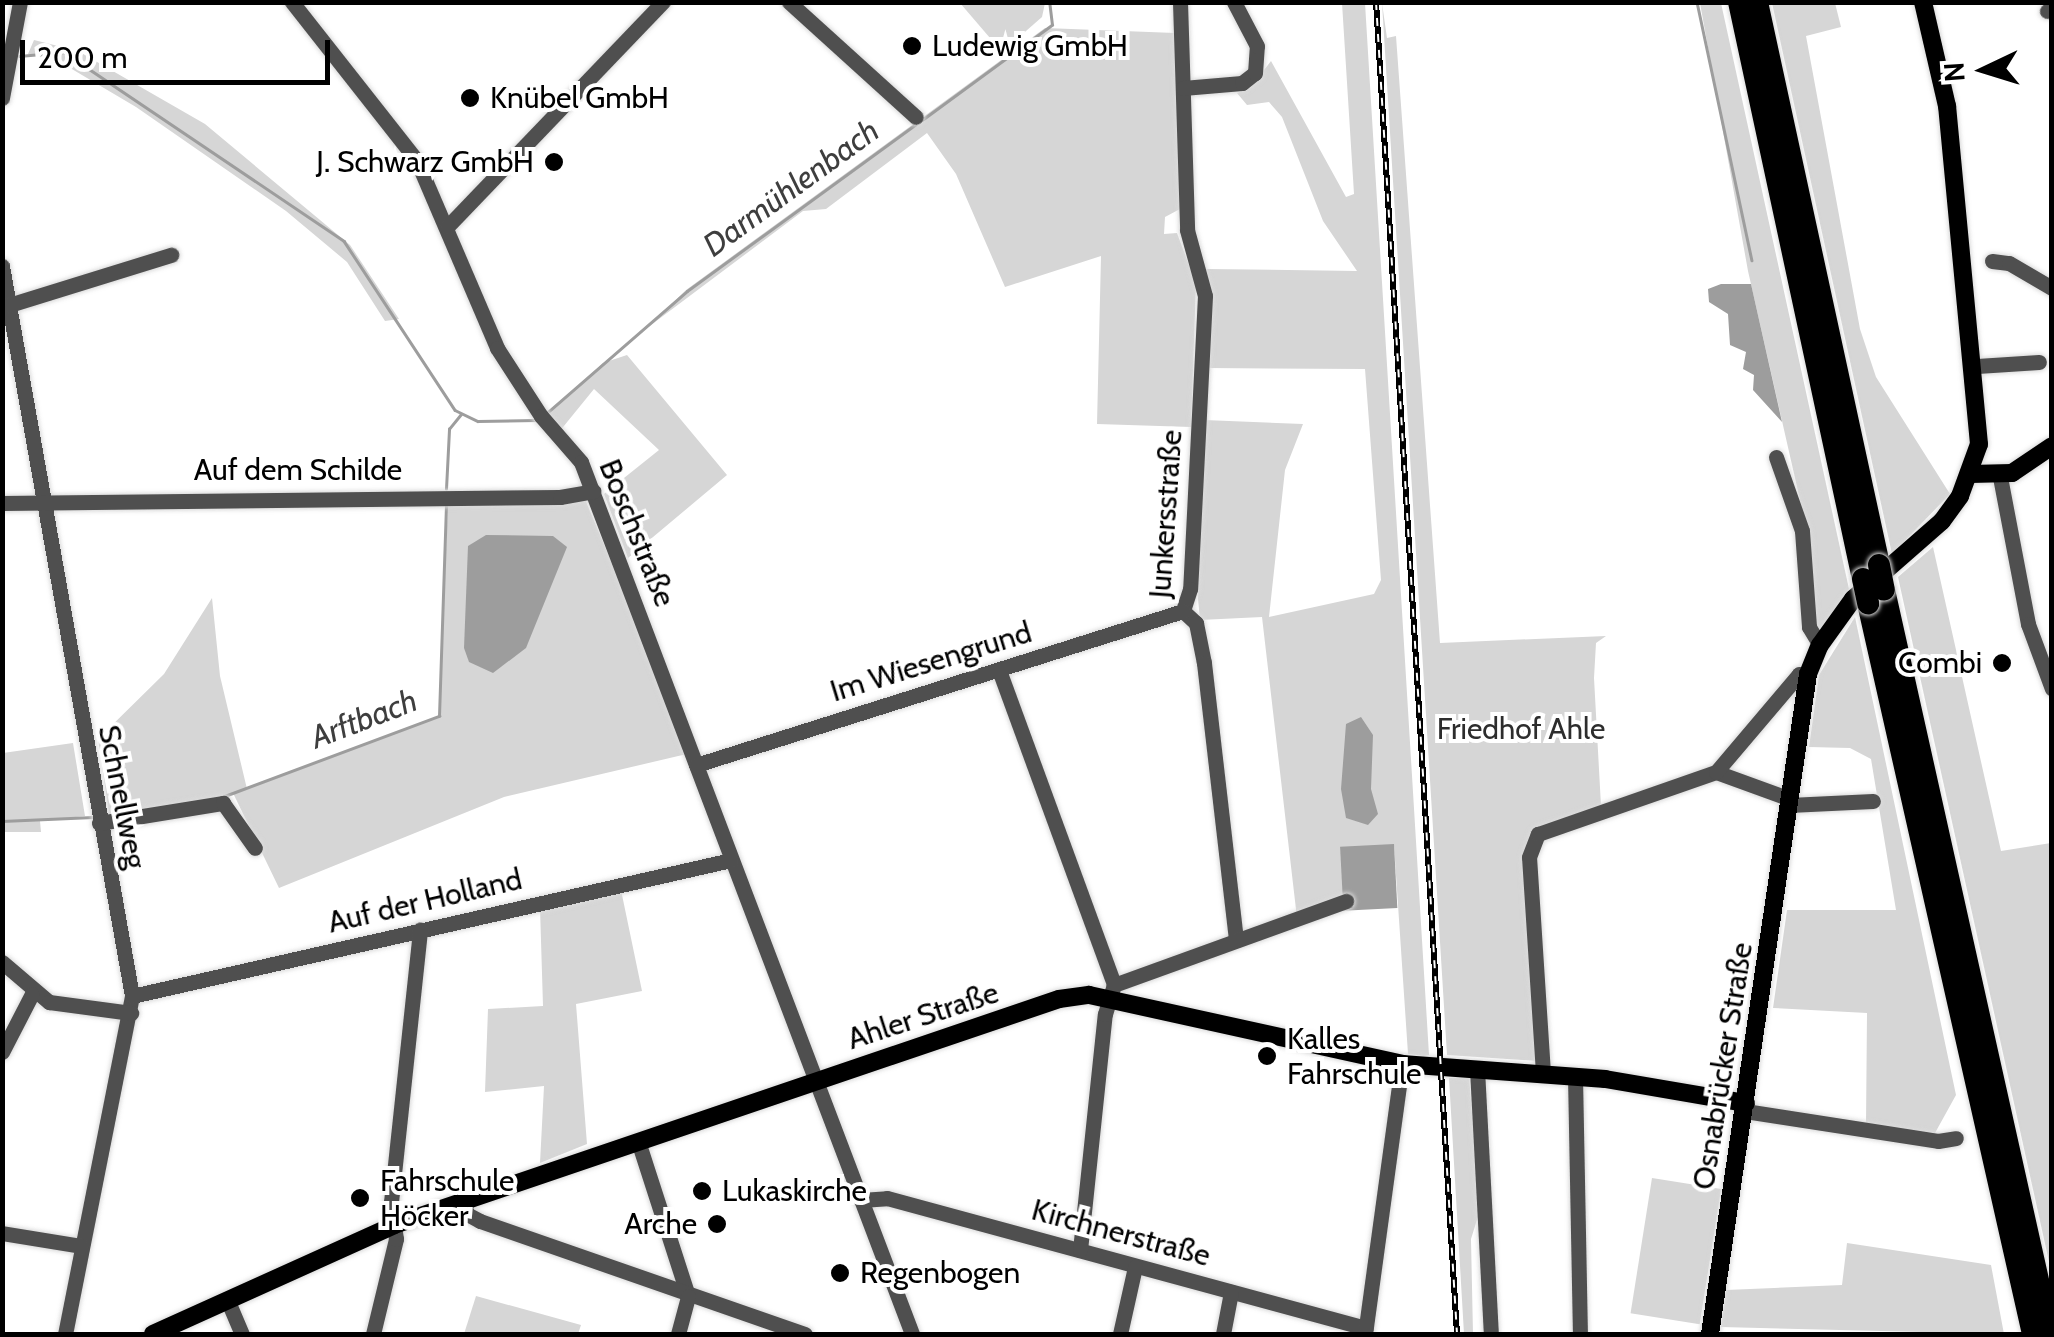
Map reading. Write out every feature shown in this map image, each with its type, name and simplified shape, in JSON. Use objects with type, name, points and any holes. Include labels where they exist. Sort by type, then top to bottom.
[{"type":"highway","points":[[1739,2],[2050,1334]]},
{"type":"highway","points":[[1757,2],[1874,584],[2033,1334]]},
{"type":"main road","name":"Osnabrücker Straße","points":[[1710,1334],[1808,674],[1820,645],[1853,599],[1936,528],[1970,474],[1980,444],[1977,366],[1946,96],[1922,2]]},
{"type":"main road","points":[[1970,474],[2000,477],[2052,446]]},
{"type":"main road","name":"Ahler Straße","points":[[153,1334],[394,1225],[1059,999],[1112,992],[1402,1064],[1575,1076],[1746,1107]]},
{"type":"street","points":[[2,98],[20,2]]},
{"type":"street","name":"Boschstraße","points":[[292,2],[394,128],[447,227],[497,348],[541,417],[581,462],[912,1334]]},
{"type":"street","points":[[447,227],[662,2]]},
{"type":"street","points":[[789,2],[916,117]]},
{"type":"street","name":"Junkersstraße","points":[[1180,2],[1186,230],[1204,296],[1190,590],[1183,611],[1196,623],[1204,662],[1236,940]]},
{"type":"street","points":[[1183,88],[1242,83],[1255,73],[1257,46],[1234,2]]},
{"type":"street","points":[[9,305],[171,255]]},
{"type":"street","points":[[1992,262],[2009,263],[2052,288]]},
{"type":"street","name":"Schnellweg","points":[[2,266],[39,498],[132,996],[65,1334]]},
{"type":"street","points":[[1977,366],[2039,362]]},
{"type":"street","points":[[1776,457],[1802,531],[1809,627],[1820,645]]},
{"type":"street","points":[[2000,477],[2028,624],[2052,689]]},
{"type":"street","name":"Auf dem Schilde","points":[[2,502],[39,498],[541,498],[592,492]]},
{"type":"street","name":"Im Wiesengrund","points":[[696,765],[1183,611]]},
{"type":"street","points":[[999,670],[1112,992],[1080,1250]]},
{"type":"street","points":[[1543,1073],[1530,857],[1538,834],[1716,772],[1799,674],[1808,674]]},
{"type":"street","points":[[1716,772],[1790,802],[1873,801]]},
{"type":"street","points":[[99,823],[223,803],[255,848]]},
{"type":"street","name":"Auf der Holland","points":[[132,996],[731,860]]},
{"type":"street","points":[[1112,992],[1236,940],[1346,902]]},
{"type":"street","points":[[374,1334],[396,1239],[394,1225],[420,930]]},
{"type":"street","points":[[2,962],[32,994],[131,1013]]},
{"type":"street","points":[[2,1052],[32,994]]},
{"type":"street","points":[[1366,1331],[1402,1064]]},
{"type":"street","points":[[1477,1069],[1491,1334]]},
{"type":"street","points":[[1575,1076],[1580,1334]]},
{"type":"street","points":[[1746,1107],[1956,1138]]},
{"type":"street","points":[[638,1141],[688,1296],[678,1334]]},
{"type":"street","name":"Kirchnerstraße","points":[[861,1200],[887,1198],[1366,1331]]},
{"type":"street","points":[[463,1201],[468,1214],[480,1221],[805,1334]]},
{"type":"street","points":[[2,1233],[81,1246]]},
{"type":"street","points":[[1120,1334],[1135,1266]]},
{"type":"street","points":[[1222,1334],[1232,1292]]},
{"type":"street","points":[[227,1300],[242,1334]]},
{"type":"green space","points":[[960,3],[1045,3],[1042,17],[1002,52]]},
{"type":"green space","points":[[1342,3],[1365,3],[1429,1055],[1424,1056],[1408,1054],[1394,845],[1343,900],[1297,918],[1262,617],[1200,620],[1198,599],[1204,420],[1303,424],[1285,470],[1269,617],[1374,594],[1381,580],[1365,369],[1206,368],[1206,269],[1357,271],[1323,221],[1282,117],[1269,102],[1247,105],[1237,93],[1251,87],[1271,61],[1346,197],[1354,194]]},
{"type":"green space","name":"Friedhof Ahle","points":[[1382,3],[1387,38],[1396,36],[1440,643],[1606,636],[1596,643],[1594,678],[1601,806],[1533,829],[1538,1061],[1447,1055]]},
{"type":"green space","points":[[1700,3],[1721,3],[1849,589],[1817,634],[1807,531],[1748,271]]},
{"type":"green space","points":[[1772,3],[1835,3],[1841,27],[1806,36],[1860,329],[1876,377],[1950,494],[1892,554]]},
{"type":"green space","points":[[1045,28],[1175,33],[1180,209],[1165,217],[1164,234],[1177,233],[1196,284],[1191,427],[1097,424],[1101,256],[1005,287],[956,174],[927,133],[826,209],[803,211],[647,328],[686,290]]},
{"type":"green space","points":[[34,40],[78,51],[205,124],[350,245],[399,319],[385,321],[347,262],[286,211],[136,107],[60,62],[28,54]]},
{"type":"green space","points":[[627,355],[727,475],[628,558],[604,494],[659,450],[594,389],[559,432],[546,416],[603,363]]},
{"type":"green space","points":[[585,499],[691,753],[504,797],[279,888],[233,793],[189,808],[109,814],[98,739],[164,674],[212,598],[220,676],[247,789],[439,717],[448,502]]},
{"type":"green space","points":[[1933,547],[2001,851],[2051,843],[2051,1271],[1898,577]]},
{"type":"green space","points":[[1855,617],[1956,1095],[1935,1133],[1866,1125],[1867,1013],[1773,1008],[1787,910],[1896,910],[1871,759],[1850,748],[1809,747],[1819,675]]},
{"type":"green space","points":[[73,743],[85,816],[40,821],[41,832],[3,832],[3,753]]},
{"type":"green space","points":[[621,890],[642,991],[576,1004],[587,1144],[540,1163],[544,1086],[485,1092],[488,1009],[543,1006],[540,908]]},
{"type":"green space","points":[[1469,1077],[1480,1210],[1471,1239],[1473,1334],[1464,1334],[1449,1078]]},
{"type":"green space","points":[[1652,1178],[1721,1189],[1700,1324],[1631,1313]]},
{"type":"green space","points":[[1847,1243],[1991,1265],[2004,1334],[1721,1327],[1726,1290],[1842,1285]]},
{"type":"green space","points":[[476,1296],[581,1325],[578,1334],[464,1334]]},
{"type":"shaded area","points":[[1721,284],[1751,284],[1782,422],[1753,390],[1754,375],[1743,369],[1746,352],[1730,345],[1728,314],[1709,302],[1708,289]]},
{"type":"shaded area","points":[[486,535],[553,536],[567,547],[526,648],[493,673],[469,662],[464,648],[468,546]]},
{"type":"shaded area","points":[[1361,717],[1373,735],[1371,789],[1378,814],[1368,825],[1346,818],[1341,789],[1346,724]]},
{"type":"shaded area","points":[[1394,844],[1397,908],[1343,911],[1340,847]]},
{"type":"waterway","name":"Darmühlenbach","points":[[922,120],[1052,25],[1049,2]]},
{"type":"waterway","points":[[1697,2],[1752,260]]},
{"type":"waterway","name":"Darmühlenbach","points":[[19,56],[64,52],[344,241],[455,410],[478,421],[536,420]]},
{"type":"waterway","name":"Darmühlenbach","points":[[548,412],[687,291],[916,124]]},
{"type":"waterway","name":"Arftbach","points":[[446,489],[449,429],[461,414]]},
{"type":"waterway","name":"Arftbach","points":[[222,797],[439,716],[446,505]]},
{"type":"waterway","name":"Arftbach","points":[[2,821],[93,817]]},
{"type":"railway","points":[[1376,2],[1457,1334]]},
{"type":"place","name":"Ludewig GmbH","points":[[912,46]]},
{"type":"place","name":"Knübel GmbH","points":[[470,98]]},
{"type":"place","name":"J. Schwarz GmbH","points":[[554,162]]},
{"type":"place","name":"Combi","points":[[2002,663]]},
{"type":"place","name":"Kalles Fahrschule","points":[[1267,1056]]},
{"type":"place","name":"Lukaskirche","points":[[702,1191]]},
{"type":"place","name":"Fahrschule Höcker","points":[[360,1198]]},
{"type":"place","name":"Arche","points":[[717,1224]]},
{"type":"place","name":"Regenbogen","points":[[840,1273]]}]
